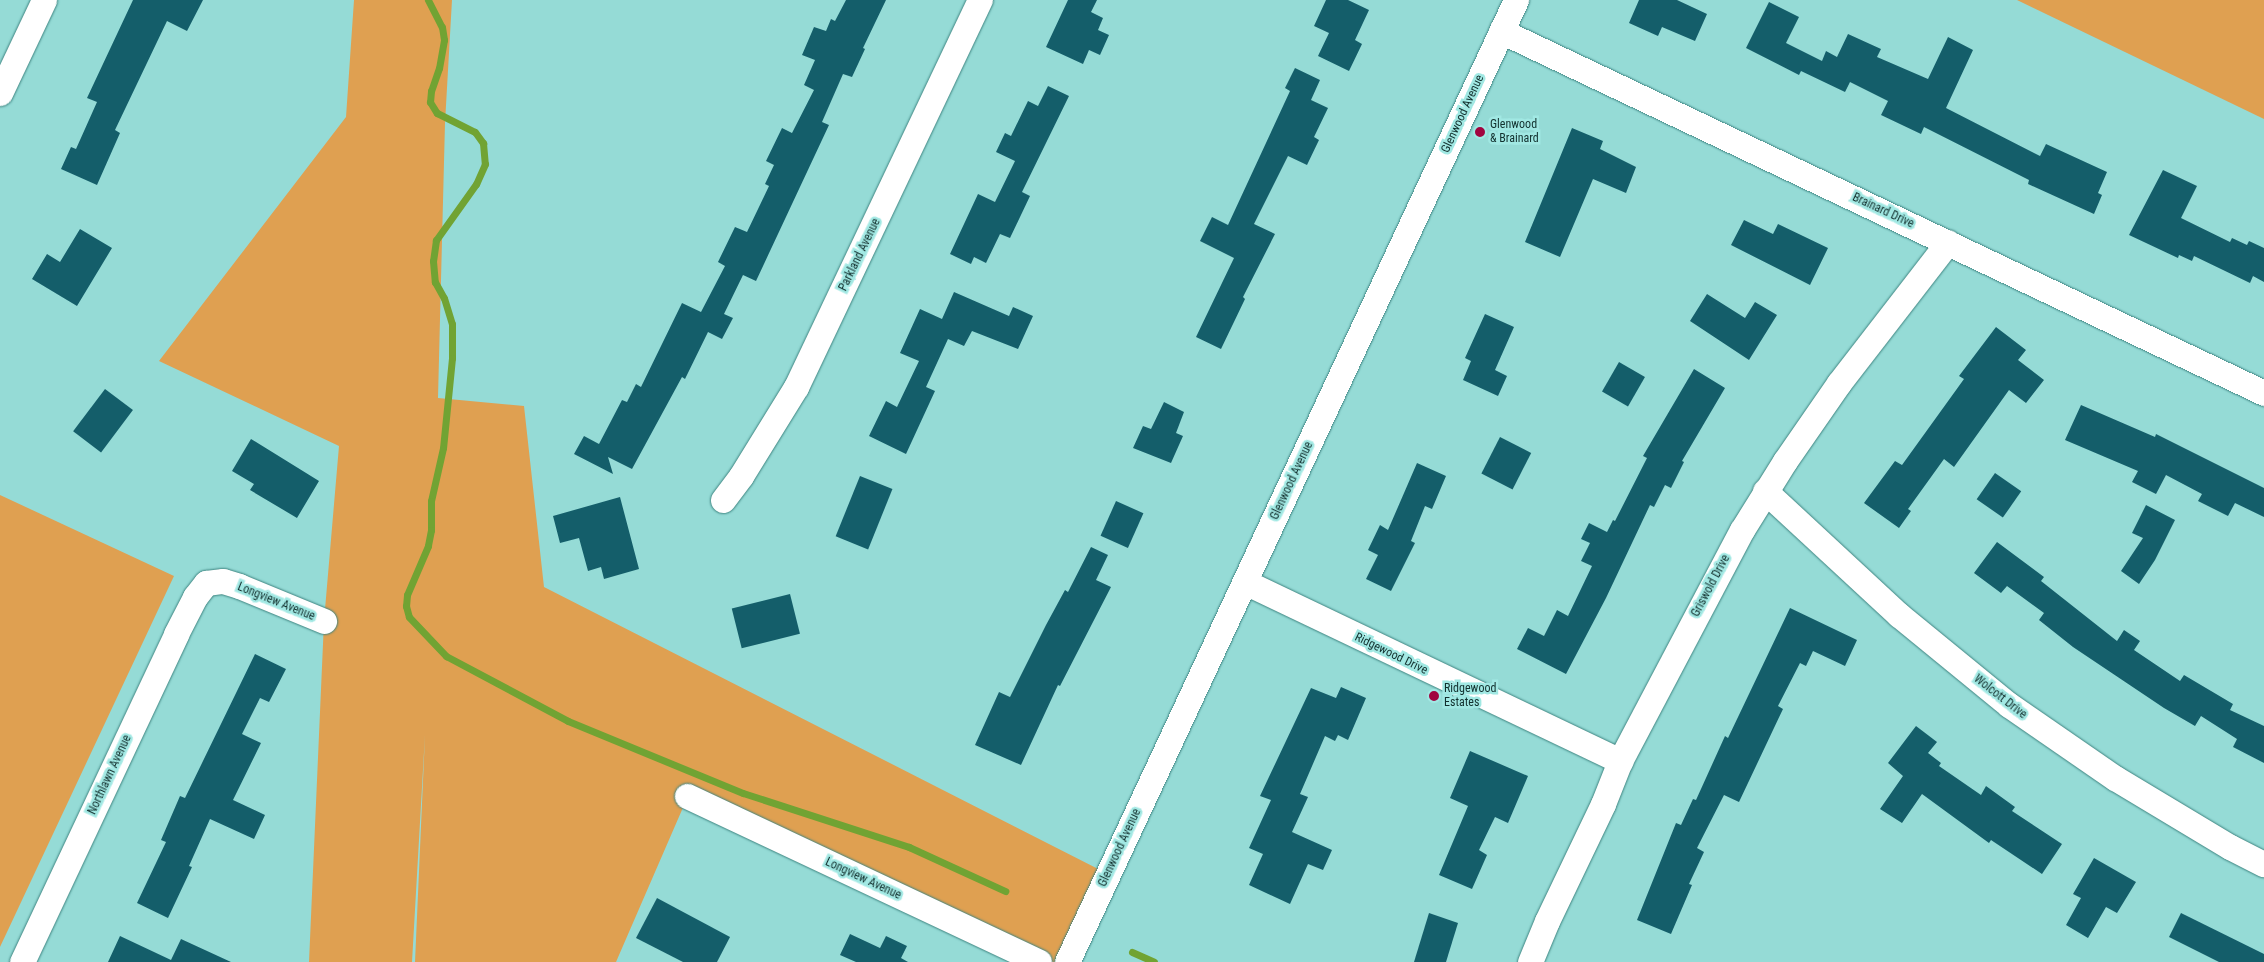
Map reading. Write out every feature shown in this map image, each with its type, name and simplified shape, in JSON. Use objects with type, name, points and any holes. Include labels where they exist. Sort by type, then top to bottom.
[{"type":"street","points":[[0,92],[44,0]]},
{"type":"street","name":"Parkland Avenue","points":[[723,500],[741,476],[796,387],[890,194],[980,0]]},
{"type":"street","name":"Glenwood Avenue","points":[[1067,962],[1516,0]]},
{"type":"street","name":"Brainard Drive","points":[[1501,31],[2264,393]]},
{"type":"street","name":"Griswold Drive","points":[[1530,962],[1547,920],[1603,804],[1620,762],[1646,716],[1700,606],[1765,491],[1839,383],[1948,242]]},
{"type":"street","name":"Wolcott Drive","points":[[1765,491],[1899,615],[2009,704],[2115,778],[2230,847],[2264,864]]},
{"type":"street","name":"Longview Avenue","points":[[201,589],[206,583],[224,581],[324,621]]},
{"type":"street","name":"Ridgewood Drive","points":[[1244,582],[1620,762]]},
{"type":"street","name":"Northlawn Avenue","points":[[22,962],[176,634],[201,589]]},
{"type":"street","name":"Longview Avenue","points":[[687,796],[1039,962]]},
{"type":"shaded area","points":[[354,0],[452,0],[445,123],[438,398],[524,406],[544,587],[1108,874],[1067,962],[1039,962],[688,796],[616,962],[415,962],[425,735],[412,962],[309,962],[324,621],[339,446],[159,361],[346,117]]},
{"type":"shaded area","points":[[2017,0],[2264,0],[2264,119]]},
{"type":"shaded area","points":[[0,495],[174,576],[0,947]]},
{"type":"building","points":[[133,0],[203,0],[187,31],[167,21],[115,130],[120,133],[97,185],[61,169],[71,147],[76,149],[97,102],[87,98]]},
{"type":"building","points":[[846,0],[886,0],[863,48],[865,49],[852,77],[843,74],[822,122],[829,125],[756,281],[743,275],[724,314],[733,318],[722,339],[708,332],[685,379],[682,377],[632,469],[608,457],[613,474],[574,454],[584,436],[599,444],[622,400],[627,402],[636,384],[641,387],[682,303],[701,312],[725,266],[718,262],[735,227],[747,232],[769,186],[765,184],[774,165],[766,161],[782,128],[792,133],[814,90],[804,85],[815,60],[802,55],[814,27],[826,31],[831,19],[835,21]]},
{"type":"building","points":[[1068,0],[1097,0],[1091,12],[1103,18],[1098,30],[1109,35],[1100,55],[1089,50],[1083,64],[1046,47]]},
{"type":"building","points":[[1326,0],[1348,0],[1369,10],[1355,40],[1362,44],[1349,71],[1318,56],[1329,33],[1314,26]]},
{"type":"building","points":[[1639,0],[1677,0],[1707,14],[1695,41],[1662,27],[1658,36],[1629,23]]},
{"type":"building","points":[[1769,2],[1799,17],[1786,43],[1822,61],[1826,51],[1837,57],[1848,34],[1881,49],[1877,57],[1928,79],[1948,37],[1973,50],[1946,108],[2040,156],[2046,144],[2107,172],[2098,193],[2102,195],[2094,214],[2028,184],[2029,180],[1924,127],[1921,134],[1881,115],[1888,101],[1850,82],[1845,92],[1801,71],[1799,75],[1746,48]]},
{"type":"building","points":[[1295,68],[1320,80],[1311,100],[1328,108],[1314,137],[1319,140],[1307,165],[1288,156],[1254,224],[1275,234],[1243,297],[1245,299],[1221,349],[1196,337],[1234,258],[1200,241],[1212,217],[1228,225],[1290,91],[1285,88]]},
{"type":"building","points":[[1048,86],[1069,96],[1022,192],[1030,196],[1010,238],[1000,234],[986,263],[974,257],[971,264],[950,254],[978,194],[995,202],[1015,161],[996,152],[1005,133],[1011,136],[1028,101],[1038,106]]},
{"type":"building","points":[[1572,128],[1603,141],[1600,149],[1636,167],[1626,193],[1593,179],[1560,257],[1525,242]]},
{"type":"building","points":[[2163,170],[2197,186],[2181,218],[2230,242],[2232,238],[2247,245],[2249,241],[2264,248],[2264,282],[2253,276],[2250,283],[2194,256],[2192,261],[2179,255],[2178,258],[2129,235]]},
{"type":"building","points":[[1744,220],[1773,234],[1778,224],[1828,248],[1810,285],[1731,245]]},
{"type":"building","points":[[80,229],[112,248],[77,306],[32,279],[47,254],[60,262]]},
{"type":"building","points":[[954,292],[1009,316],[1013,307],[1033,316],[1018,349],[972,331],[964,346],[948,339],[926,387],[935,391],[906,454],[869,436],[886,401],[897,407],[919,361],[900,353],[920,309],[942,319]]},
{"type":"building","points":[[1707,294],[1745,318],[1755,302],[1777,315],[1749,360],[1690,321]]},
{"type":"building","points":[[1485,314],[1514,327],[1495,370],[1507,376],[1498,396],[1463,380],[1471,361],[1465,358]]},
{"type":"building","points":[[1996,327],[2026,350],[2018,360],[2044,380],[2026,403],[2009,390],[1954,467],[1944,459],[1908,509],[1911,511],[1899,528],[1864,503],[1895,461],[1902,465],[1964,379],[1959,376]]},
{"type":"building","points":[[1619,362],[1645,377],[1628,406],[1602,391]]},
{"type":"building","points":[[1694,369],[1725,388],[1682,461],[1684,462],[1671,488],[1665,485],[1654,507],[1650,505],[1606,598],[1566,674],[1517,649],[1528,628],[1544,636],[1557,610],[1568,616],[1592,566],[1581,561],[1590,543],[1581,539],[1589,523],[1607,532],[1613,520],[1615,521],[1647,458],[1643,456]]},
{"type":"building","points":[[105,389],[133,410],[101,452],[73,431]]},
{"type":"building","points":[[1164,402],[1184,412],[1176,433],[1183,436],[1171,463],[1133,448],[1143,426],[1151,429]]},
{"type":"building","points":[[2081,405],[2155,437],[2156,434],[2264,488],[2264,517],[2235,503],[2228,516],[2198,501],[2202,494],[2166,475],[2156,494],[2132,482],[2138,471],[2065,440]]},
{"type":"building","points":[[1500,437],[1531,453],[1513,489],[1481,474]]},
{"type":"building","points":[[251,439],[319,481],[297,518],[250,490],[254,484],[232,471]]},
{"type":"building","points":[[1417,463],[1446,476],[1432,509],[1425,506],[1411,541],[1415,543],[1391,591],[1366,579],[1378,555],[1368,550],[1380,525],[1388,530]]},
{"type":"building","points":[[1995,473],[2021,491],[2003,518],[1977,499]]},
{"type":"building","points":[[860,476],[892,489],[868,549],[836,536]]},
{"type":"building","points":[[620,497],[639,569],[604,579],[601,567],[588,571],[579,538],[560,543],[553,516]]},
{"type":"building","points":[[1116,501],[1143,513],[1128,548],[1101,536]]},
{"type":"building","points":[[2146,505],[2175,520],[2155,560],[2139,584],[2121,571],[2143,538],[2132,533]]},
{"type":"building","points":[[1997,542],[2044,577],[2041,581],[2117,641],[2124,630],[2140,641],[2134,650],[2180,681],[2184,675],[2233,704],[2230,710],[2264,726],[2264,763],[2233,747],[2237,739],[2201,716],[2195,726],[2164,708],[2073,647],[2039,620],[2044,613],[2007,586],[2001,593],[1974,573]]},
{"type":"building","points":[[1091,547],[1108,555],[1096,580],[1111,587],[1060,686],[1058,685],[1021,765],[975,745],[999,692],[1010,697],[1046,625],[1065,590],[1068,592]]},
{"type":"building","points":[[790,594],[800,634],[742,648],[732,609]]},
{"type":"building","points":[[1790,608],[1857,640],[1845,666],[1813,651],[1806,666],[1800,663],[1778,706],[1783,709],[1739,802],[1724,795],[1697,848],[1704,852],[1689,884],[1692,885],[1671,934],[1637,920],[1676,823],[1681,825],[1693,799],[1696,800],[1725,736],[1728,738]]},
{"type":"building","points":[[255,654],[286,669],[269,702],[260,698],[242,734],[261,743],[233,800],[265,815],[254,839],[210,819],[189,866],[192,867],[168,918],[137,903],[166,842],[161,840],[180,796],[185,798]]},
{"type":"building","points":[[1341,687],[1366,698],[1348,740],[1338,735],[1335,741],[1325,736],[1300,794],[1308,797],[1292,832],[1332,850],[1323,870],[1308,864],[1290,904],[1249,885],[1263,854],[1249,848],[1271,800],[1260,796],[1311,688],[1336,698]]},
{"type":"building","points":[[1916,726],[1937,742],[1928,753],[1941,763],[1939,766],[1981,795],[1986,786],[2015,807],[2012,811],[2062,844],[2042,874],[1991,840],[1989,843],[1922,794],[1902,823],[1880,809],[1903,776],[1888,763]]},
{"type":"building","points":[[1470,751],[1528,776],[1508,823],[1495,817],[1479,850],[1487,855],[1472,889],[1439,875],[1468,806],[1450,798]]},
{"type":"building","points":[[2094,858],[2136,882],[2117,913],[2106,907],[2088,938],[2066,925],[2081,898],[2073,894]]},
{"type":"building","points":[[657,898],[730,937],[717,962],[683,962],[636,938]]},
{"type":"building","points":[[1429,913],[1458,923],[1446,962],[1414,962]]},
{"type":"building","points":[[2181,913],[2264,954],[2264,962],[2219,962],[2169,937]]},
{"type":"building","points":[[850,934],[880,948],[886,936],[907,946],[901,958],[908,962],[856,962],[840,955]]},
{"type":"building","points":[[120,936],[171,960],[181,939],[231,962],[108,962]]},
{"type":"waterway","points":[[428,0],[442,27],[444,40],[430,102],[437,113],[475,132],[483,143],[485,164],[476,184],[436,240],[433,261],[435,282],[444,298],[452,324],[452,358],[443,448],[431,501],[431,530],[428,546],[407,595],[406,606],[409,617],[446,656],[568,721],[743,793],[909,847],[1005,891]]},
{"type":"waterway","points":[[1132,952],[1154,962]]},
{"type":"place","name":"Glenwood & Brainard","points":[[1480,132]]},
{"type":"place","name":"Ridgewood Estates","points":[[1434,696]]}]
